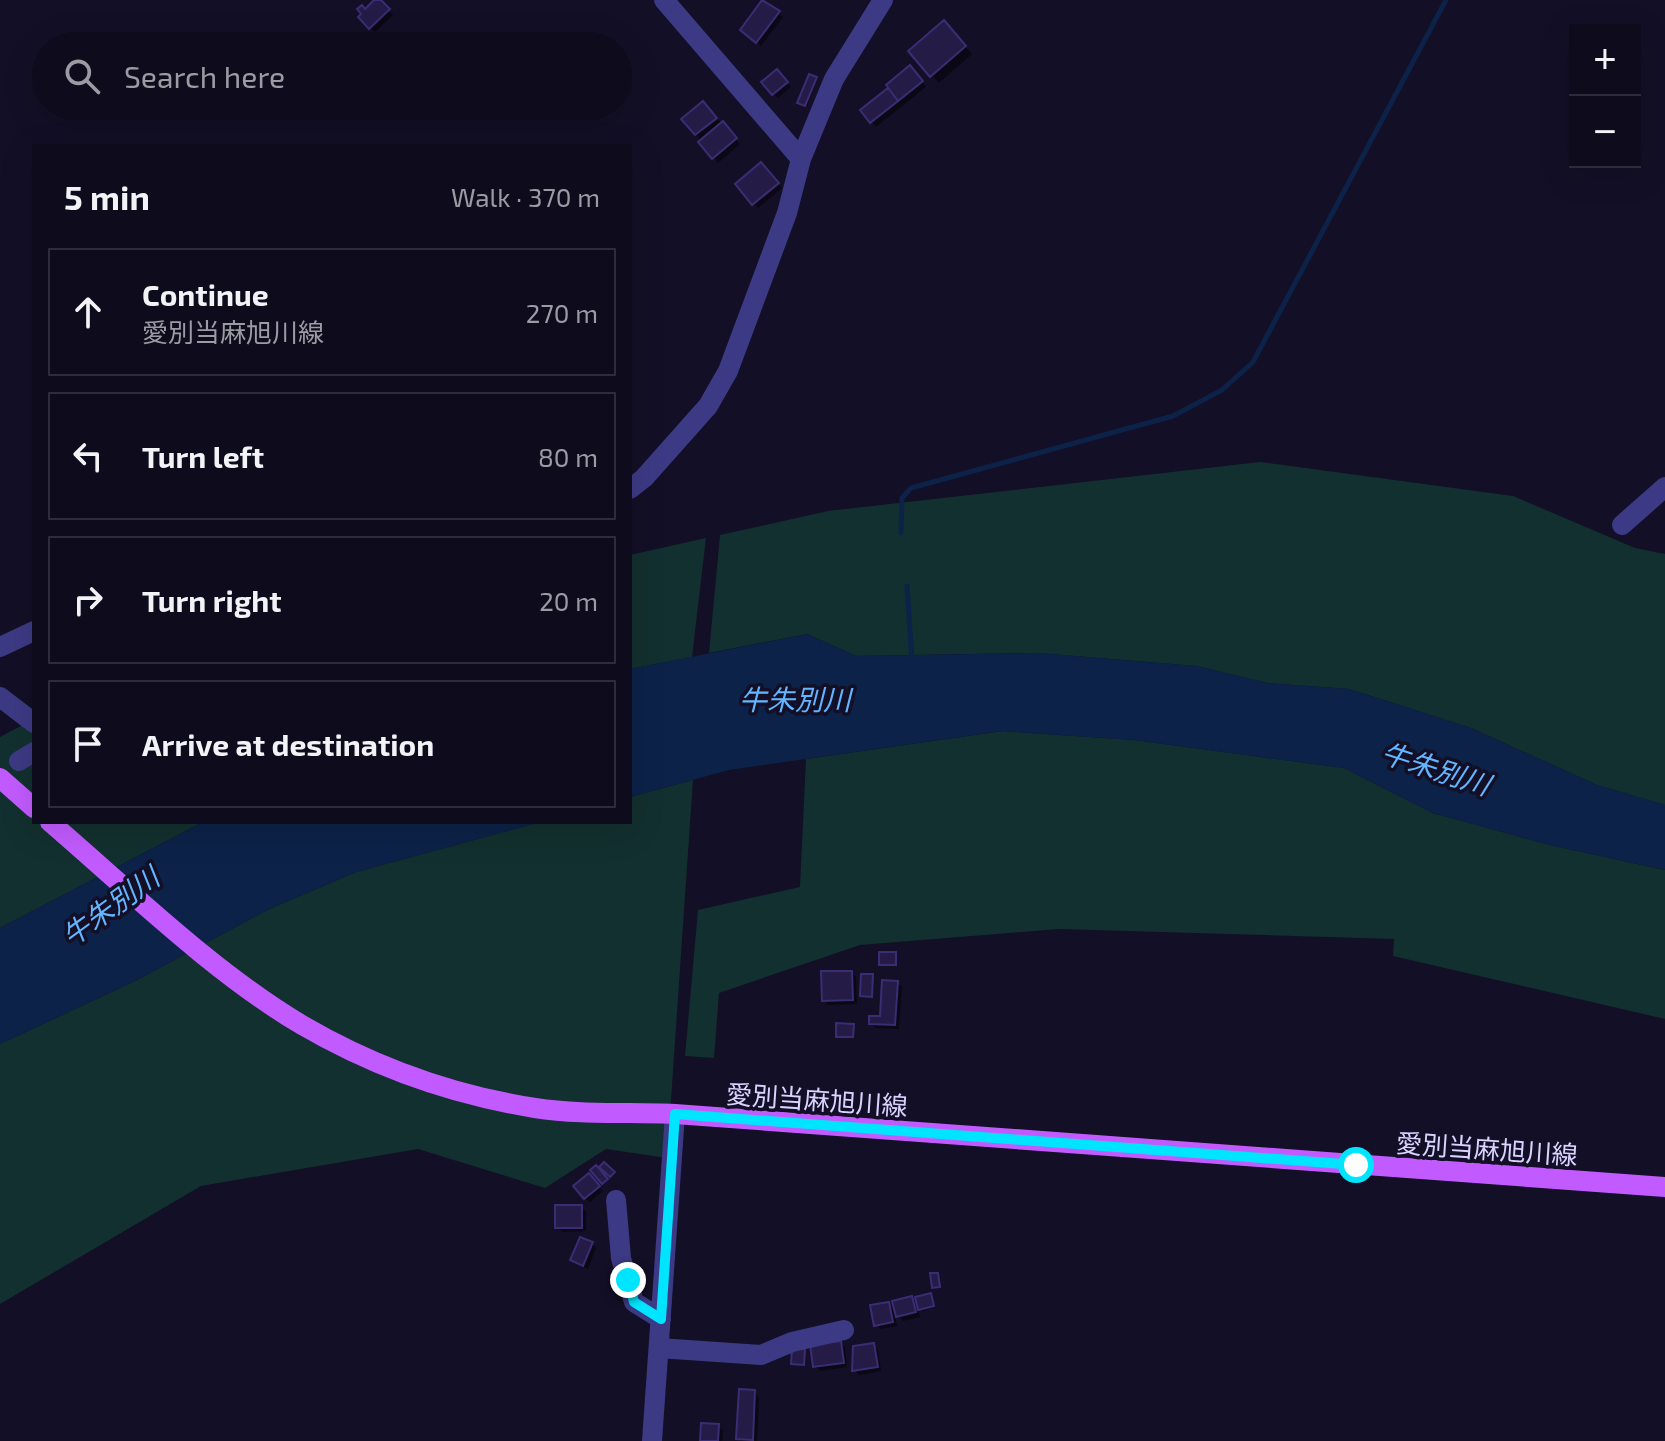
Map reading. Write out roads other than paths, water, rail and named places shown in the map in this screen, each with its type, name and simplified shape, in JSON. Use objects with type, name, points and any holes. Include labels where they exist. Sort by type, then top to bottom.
[{"type":"main road","points":[[0,778],[32,806]]},
{"type":"main road","name":"愛別当麻旭川線","points":[[57,828],[242,984],[302,1025],[381,1065],[440,1087],[539,1109],[675,1114],[1665,1187]]},
{"type":"street","points":[[664,0],[801,159]]},
{"type":"street","points":[[632,487],[708,406],[728,371],[787,213],[801,159],[834,79],[883,0]]},
{"type":"street","points":[[1622,525],[1665,487]]},
{"type":"street","points":[[0,647],[32,632]]},
{"type":"street","points":[[0,697],[32,721]]},
{"type":"street","points":[[652,1441],[675,1114]]},
{"type":"street","points":[[616,1200],[621,1258],[634,1302],[661,1319]]},
{"type":"street","points":[[659,1348],[761,1355],[792,1342],[844,1330]]},
{"type":"water","name":"牛朱別川","points":[[807,634],[856,656],[1038,653],[1196,666],[1268,683],[1349,689],[1471,728],[1597,785],[1665,805],[1665,870],[1550,845],[1433,813],[1344,768],[1134,740],[1002,731],[729,770],[632,796],[632,669]]},
{"type":"water","name":"牛朱別川","points":[[199,824],[533,824],[356,872],[267,910],[135,981],[0,1044],[0,928]]},
{"type":"waterway","points":[[901,533],[902,498],[911,488],[1173,416],[1222,390],[1253,362],[1446,0]]},
{"type":"waterway","points":[[907,586],[912,661]]}]
